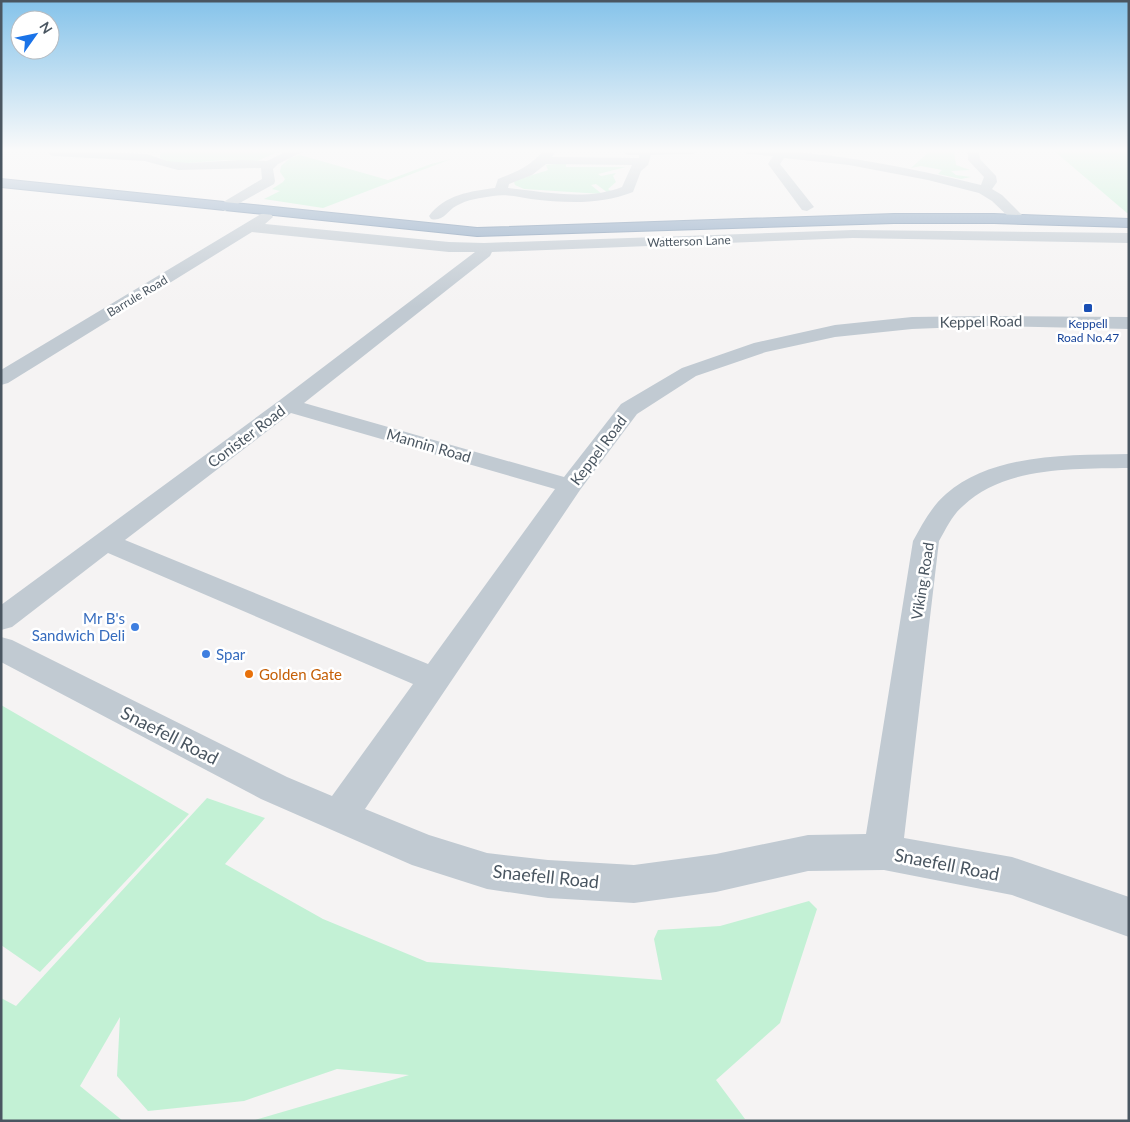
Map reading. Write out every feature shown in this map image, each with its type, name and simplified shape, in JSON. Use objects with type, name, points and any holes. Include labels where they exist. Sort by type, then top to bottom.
[{"type":"highway","points":[[182,202],[478,232],[553,232],[859,219],[1019,219],[1129,223]]},
{"type":"street","points":[[225,207],[233,202]]},
{"type":"street","points":[[451,202],[438,213],[458,212]]},
{"type":"street","points":[[1002,202],[1019,219]]},
{"type":"street","name":"Barrule Road","points":[[1,379],[274,212]]},
{"type":"street","name":"Watterson Lane","points":[[250,227],[449,247],[484,248],[853,234],[982,234],[1129,238]]},
{"type":"street","name":"Conister Road","points":[[1,620],[288,405],[484,253],[484,248]]},
{"type":"street","name":"Keppel Road","points":[[339,816],[570,486],[629,409],[689,372],[761,347],[835,331],[912,322],[988,320],[1129,323]]},
{"type":"street","name":"Mannin Road","points":[[288,405],[570,486]]},
{"type":"street","name":"Viking Road","points":[[884,852],[886,821],[926,541],[939,517],[955,499],[979,483],[1007,472],[1082,462],[1129,461]]},
{"type":"street","points":[[105,542],[436,680]]},
{"type":"street","name":"Snaefell Road","points":[[1,648],[274,788],[426,852],[478,868],[548,879],[634,884],[716,874],[808,853],[884,852],[1012,876],[1129,917]]},
{"type":"green space","points":[[286,202],[338,202],[323,208]]},
{"type":"green space","points":[[1115,202],[1129,202],[1129,213]]},
{"type":"green space","points":[[1,705],[189,814],[40,972],[1,945]]},
{"type":"green space","points":[[207,798],[265,818],[225,864],[323,919],[427,962],[662,980],[654,939],[658,930],[720,926],[809,901],[817,909],[780,1023],[716,1080],[745,1119],[251,1121],[409,1075],[337,1069],[244,1101],[148,1111],[117,1076],[120,1017],[80,1086],[123,1121],[1,1121],[1,998],[16,1006]]},
{"type":"place","name":"Keppell Road No.47","points":[[1088,308]]},
{"type":"place","name":"Mr B's Sandwich Deli","points":[[135,627]]},
{"type":"place","name":"Spar","points":[[206,654]]},
{"type":"place","name":"Golden Gate","points":[[249,674]]}]
